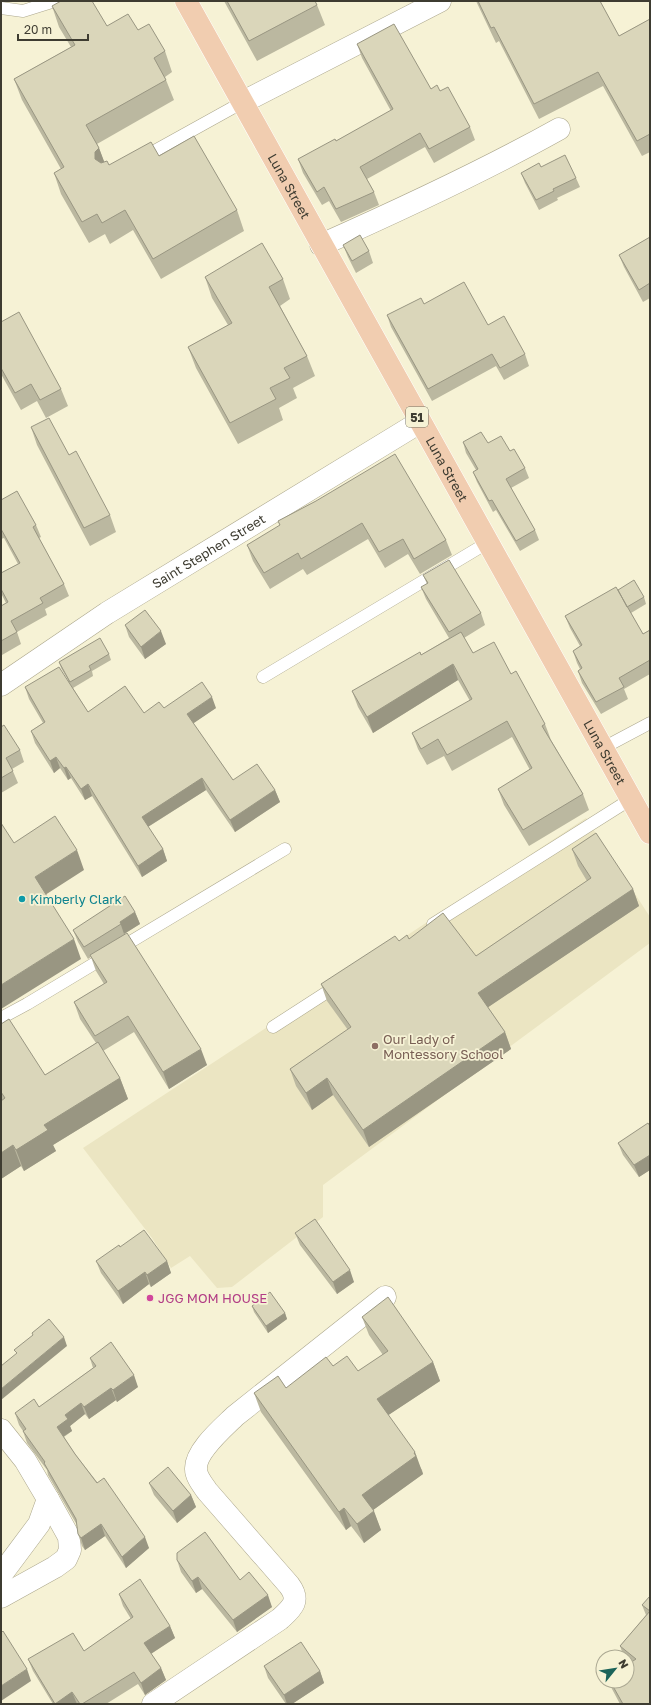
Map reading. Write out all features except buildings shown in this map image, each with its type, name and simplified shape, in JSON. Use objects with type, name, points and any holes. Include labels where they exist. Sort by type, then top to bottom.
[{"type":"main road","name":"Luna Street","points":[[186,1],[650,833]]},
{"type":"street","points":[[243,102],[440,1]]},
{"type":"street","points":[[321,245],[393,213],[508,158],[560,129]]},
{"type":"street","name":"Saint Stephen Street","points":[[1,685],[107,613],[420,422]]},
{"type":"street","points":[[152,1704],[280,1619],[291,1609],[295,1600],[294,1592],[289,1585],[207,1491],[199,1479],[196,1468],[197,1459],[213,1437],[235,1416],[385,1297]]},
{"type":"street","points":[[1,1430],[25,1460],[48,1499],[69,1537],[70,1550],[66,1559],[55,1567],[1,1597]]},
{"type":"street","points":[[1,1575],[39,1524],[48,1499]]},
{"type":"lane","points":[[1,8],[23,11],[55,1]]},
{"type":"lane","points":[[130,165],[243,102]]},
{"type":"lane","points":[[263,677],[487,543]]},
{"type":"lane","points":[[603,748],[650,723]]},
{"type":"lane","points":[[425,929],[631,799]]},
{"type":"lane","points":[[1,1018],[27,1004],[285,849]]},
{"type":"lane","points":[[273,1027],[346,980]]},
{"type":"shaded area","name":"Our Lady of Montessory School","points":[[586,818],[650,917],[650,943],[323,1185],[323,1217],[232,1287],[217,1288],[190,1256],[171,1268],[152,1238],[83,1148]]},
{"type":"place","name":"Kimberly Clark","points":[[22,899]]},
{"type":"place","name":"Our Lady of Montessory School","points":[[375,1046]]},
{"type":"place","name":"JGG MOM HOUSE","points":[[150,1298]]}]
